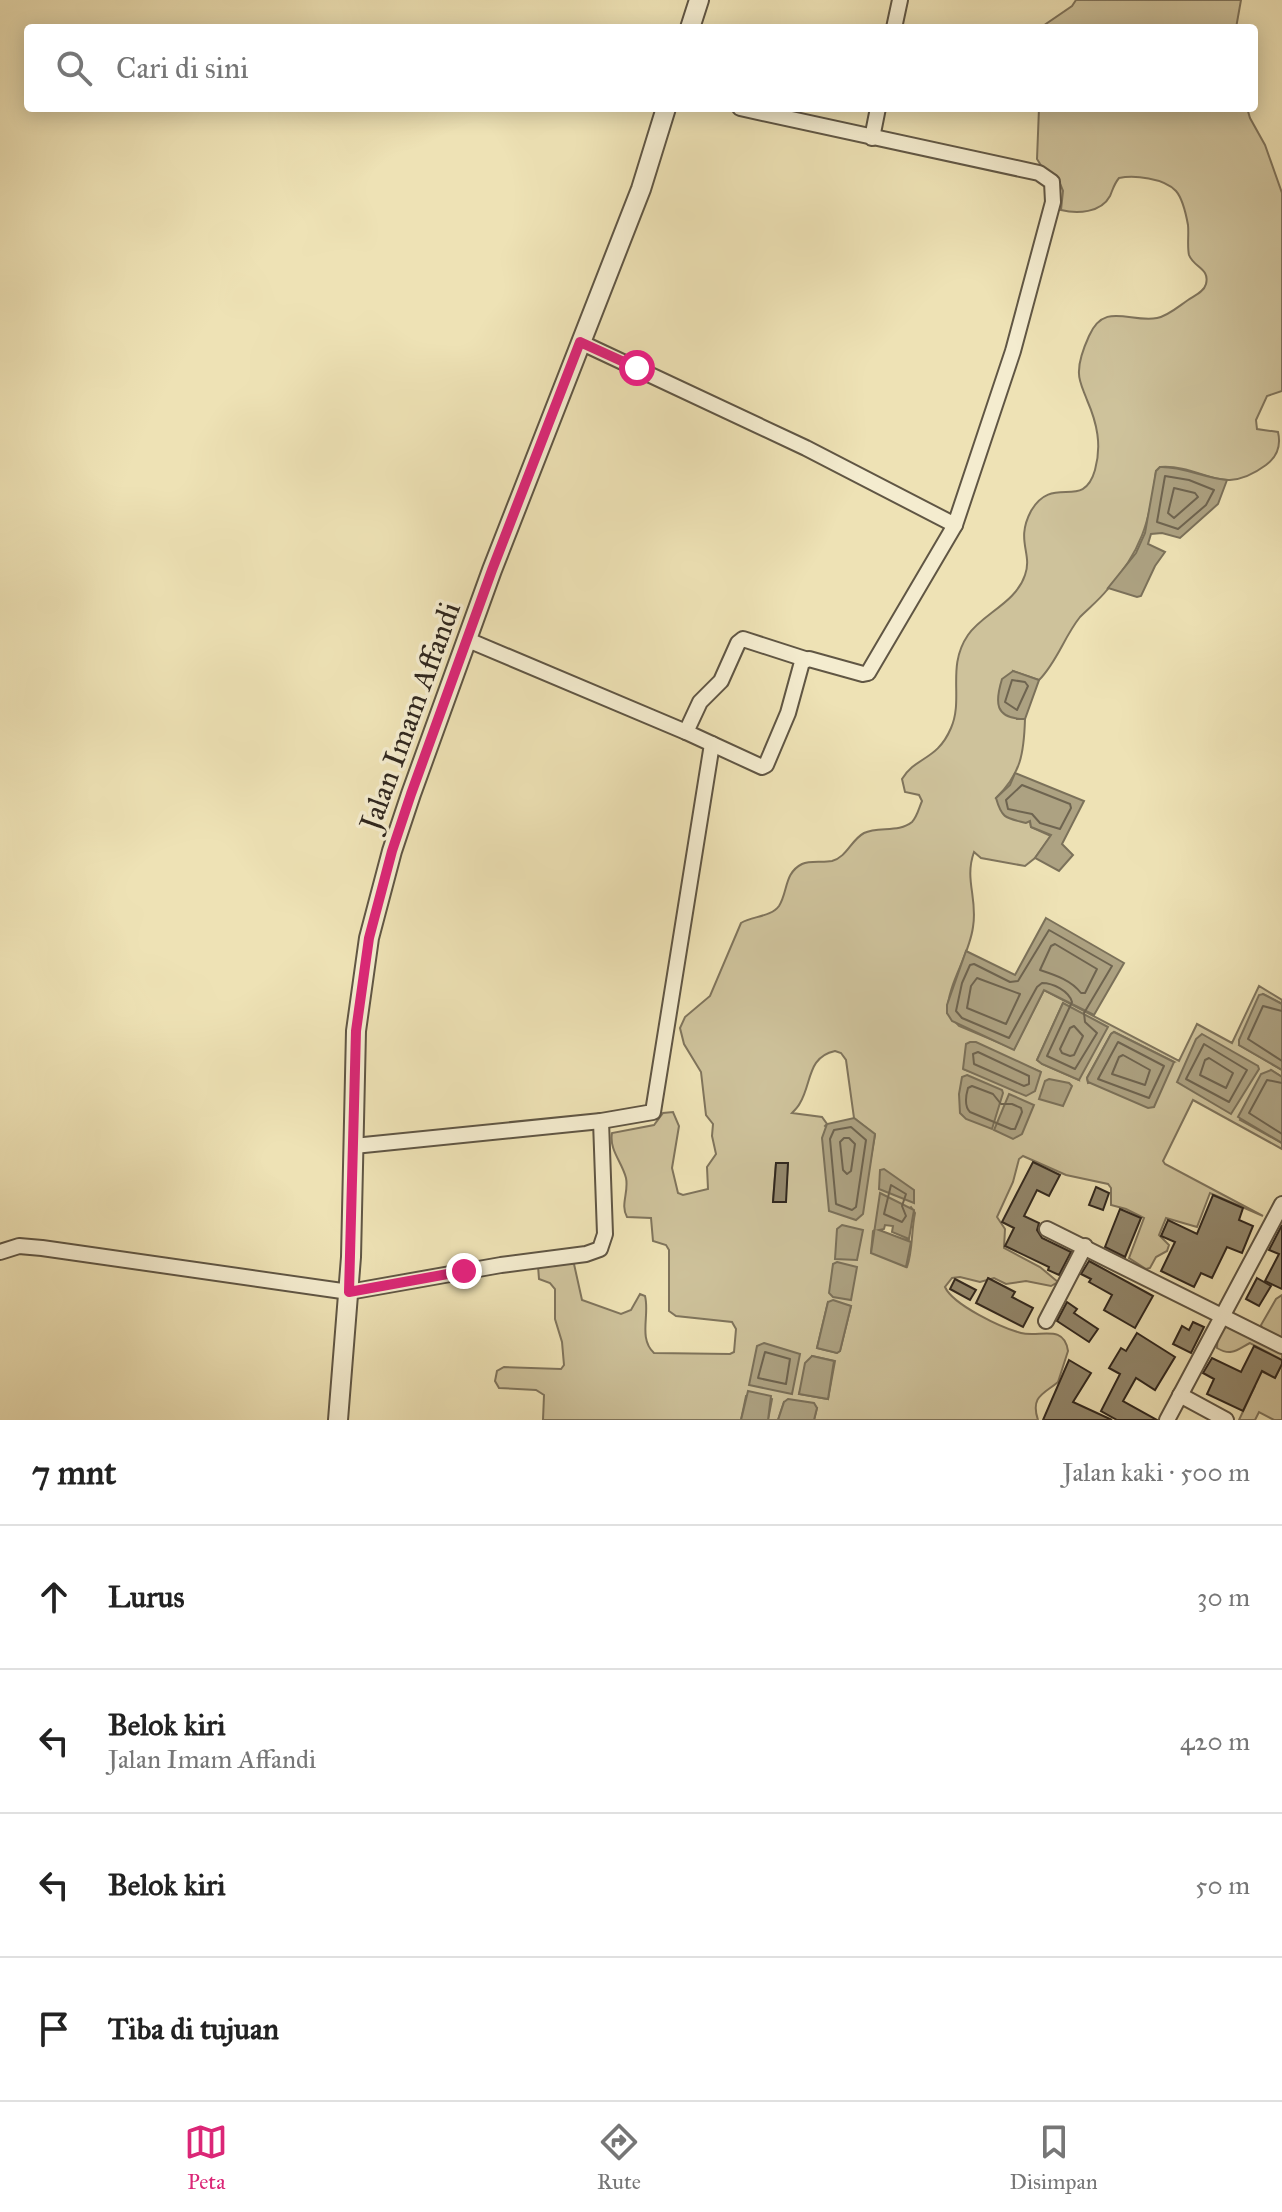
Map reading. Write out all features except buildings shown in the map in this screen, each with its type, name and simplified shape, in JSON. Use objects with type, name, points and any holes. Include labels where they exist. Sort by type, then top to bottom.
[{"type":"street","points":[[691,24],[699,0]]},
{"type":"street","points":[[895,24],[900,0]]},
{"type":"street","name":"Jalan Imam Affandi","points":[[338,1420],[349,1292],[356,1031],[369,938],[392,851],[492,570],[641,189],[665,112]]},
{"type":"street","points":[[686,732],[700,702],[721,681],[738,643],[743,639],[805,659],[868,673],[955,525],[1013,351],[1053,202],[1054,186],[1039,173],[758,112]]},
{"type":"street","points":[[872,138],[877,112]]},
{"type":"street","points":[[580,342],[806,448],[955,525]]},
{"type":"street","points":[[468,640],[686,732],[758,766],[766,765],[788,713],[805,659]]},
{"type":"street","points":[[354,1146],[601,1121],[649,1114],[655,1109],[712,744]]},
{"type":"street","points":[[0,1252],[19,1246],[42,1248],[349,1292],[501,1265],[586,1254],[600,1249],[605,1234],[601,1121]]},
{"type":"street","points":[[1167,1420],[1282,1204]]},
{"type":"street","points":[[1047,1229],[1282,1346]]},
{"type":"street","points":[[1046,1321],[1085,1246]]},
{"type":"street","points":[[1180,1395],[1226,1420]]},
{"type":"shaded area","points":[[1076,0],[1241,0],[1237,24],[1046,24]]},
{"type":"shaded area","points":[[1039,112],[1248,112],[1265,145],[1282,193],[1282,391],[1267,396],[1256,420],[1257,429],[1278,432],[1279,442],[1270,462],[1250,475],[1236,479],[1224,480],[1175,467],[1160,467],[1156,471],[1151,506],[1142,535],[1119,576],[1080,617],[1039,680],[1013,671],[1017,719],[1025,719],[1024,742],[1016,771],[996,798],[1030,820],[1031,827],[1051,836],[1025,866],[981,858],[974,852],[970,871],[973,927],[951,991],[947,1013],[959,1026],[1014,1049],[1044,990],[1179,1061],[1197,1024],[1232,1043],[1259,986],[1282,1000],[1282,1004],[1263,994],[1239,1045],[1282,1070],[1282,1077],[1271,1070],[1240,1120],[1282,1143],[1282,1149],[1193,1100],[1163,1161],[1263,1216],[1210,1193],[1197,1227],[1166,1218],[1159,1235],[1169,1245],[1167,1251],[1156,1257],[1150,1268],[1146,1269],[1129,1258],[1144,1218],[1111,1205],[1111,1188],[1108,1184],[1066,1175],[1023,1156],[1019,1159],[1013,1182],[997,1217],[1005,1229],[1004,1248],[1040,1267],[1058,1282],[1051,1286],[1026,1281],[1006,1284],[994,1278],[980,1282],[960,1277],[952,1278],[945,1287],[968,1308],[1002,1326],[1021,1333],[1056,1334],[1066,1342],[1068,1351],[1058,1382],[1037,1401],[1038,1420],[814,1420],[817,1408],[784,1402],[778,1420],[768,1420],[772,1399],[746,1396],[741,1420],[543,1420],[544,1395],[536,1390],[499,1388],[495,1381],[497,1371],[504,1367],[561,1369],[564,1365],[562,1342],[555,1319],[555,1289],[550,1283],[539,1279],[538,1266],[562,1259],[574,1264],[582,1300],[621,1314],[631,1310],[640,1294],[645,1296],[645,1333],[654,1353],[734,1352],[736,1329],[732,1322],[676,1316],[669,1311],[669,1250],[666,1245],[653,1241],[651,1218],[627,1217],[624,1208],[626,1178],[614,1150],[612,1133],[654,1125],[663,1113],[673,1112],[679,1126],[672,1168],[678,1193],[683,1195],[708,1189],[707,1167],[716,1154],[713,1124],[706,1115],[701,1072],[684,1044],[680,1028],[685,1017],[710,996],[741,923],[776,910],[796,868],[805,863],[837,859],[864,833],[901,827],[914,820],[922,801],[919,795],[905,792],[902,779],[939,747],[951,728],[955,717],[958,659],[968,635],[1021,585],[1027,567],[1024,531],[1031,511],[1049,494],[1083,489],[1095,470],[1097,434],[1079,367],[1095,325],[1110,316],[1157,318],[1205,287],[1207,279],[1204,271],[1189,255],[1188,225],[1182,202],[1171,187],[1149,178],[1119,178],[1101,206],[1081,212],[1061,210],[1063,191],[1057,176],[1042,167],[1037,159]],"holes":[[[1063,1003],[1079,1080],[1037,1060]],[[1114,1032],[1174,1062],[1088,1083],[1087,1078]],[[835,1051],[846,1060],[854,1118],[875,1135],[870,1163],[825,1126],[827,1124],[822,1117],[792,1113],[804,1095],[815,1065],[826,1054]],[[1019,1063],[1041,1072],[988,1078],[963,1069]],[[776,1163],[788,1164],[785,1202],[773,1201]],[[911,1207],[915,1213],[907,1267],[871,1252],[873,1231]],[[828,1302],[851,1306],[840,1351],[817,1348]],[[812,1356],[835,1361],[828,1399],[799,1394]]]},
{"type":"shaded area","points":[[1282,1295],[1282,1341],[1263,1331],[1261,1325],[1276,1299]]},
{"type":"shaded area","points":[[1225,1320],[1282,1348],[1282,1360],[1250,1343],[1231,1352],[1217,1348],[1218,1332]]},
{"type":"shaded area","points":[[1247,1364],[1275,1378],[1282,1364],[1282,1420],[1274,1420],[1259,1412],[1255,1420],[1239,1420],[1255,1386]]},
{"type":"water","points":[[1160,467],[1227,480],[1218,504],[1180,538],[1162,533],[1151,534],[1148,544],[1165,552],[1141,596],[1137,597],[1108,588],[1136,553],[1145,533],[1156,471]]},
{"type":"water","points":[[1013,671],[1039,680],[1025,719],[1007,716],[999,708],[1002,679]]},
{"type":"water","points":[[1015,773],[1084,801],[1062,844],[1073,855],[1059,871],[1035,858],[1051,835],[1031,827],[1030,821],[1026,823],[1009,818],[1000,810],[996,798],[1010,785]]},
{"type":"water","points":[[1046,918],[1124,963],[1094,1015],[1044,990],[1014,1050],[952,1021],[947,1005],[966,951],[1015,975]]},
{"type":"water","points":[[1259,995],[1282,1004],[1282,1070],[1239,1045]]},
{"type":"water","points":[[1063,1003],[1108,1027],[1079,1080],[1037,1060]]},
{"type":"water","points":[[1114,1032],[1174,1062],[1154,1107],[1148,1108],[1088,1082],[1087,1078]]},
{"type":"water","points":[[1202,1034],[1258,1066],[1231,1114],[1177,1082],[1196,1039]]},
{"type":"water","points":[[970,1042],[1041,1072],[1035,1091],[1026,1096],[963,1069],[966,1044]]},
{"type":"water","points":[[1271,1070],[1282,1077],[1282,1143],[1238,1117],[1261,1074]]},
{"type":"water","points":[[967,1075],[1002,1090],[992,1129],[966,1119],[960,1113],[962,1077]]},
{"type":"water","points":[[1049,1079],[1072,1086],[1063,1106],[1039,1099],[1045,1081]]},
{"type":"water","points":[[1009,1094],[1034,1105],[1022,1134],[1013,1139],[994,1130]]},
{"type":"water","points":[[854,1118],[875,1134],[863,1214],[856,1220],[829,1211],[822,1138],[827,1124]]},
{"type":"water","points":[[884,1169],[914,1190],[914,1203],[879,1189],[880,1170]]},
{"type":"water","points":[[880,1193],[914,1210],[909,1239],[892,1232],[893,1226],[885,1225],[884,1229],[879,1230],[911,1242],[906,1267],[871,1253]]},
{"type":"water","points":[[842,1225],[863,1230],[857,1260],[835,1259],[837,1229]]},
{"type":"water","points":[[837,1262],[857,1267],[851,1300],[833,1297],[829,1293],[833,1264]]},
{"type":"water","points":[[833,1300],[851,1306],[837,1353],[817,1348],[828,1302]]},
{"type":"water","points":[[764,1343],[800,1354],[792,1394],[749,1385],[757,1346]]},
{"type":"water","points":[[812,1356],[834,1361],[828,1399],[799,1394],[805,1363]]},
{"type":"water","points":[[748,1391],[771,1396],[768,1420],[741,1420]]},
{"type":"water","points":[[788,1399],[814,1403],[817,1408],[814,1420],[778,1420]]},
{"type":"route","points":[[464,1271],[349,1292],[356,1031],[369,938],[411,794],[492,570],[580,342],[637,368]]}]
